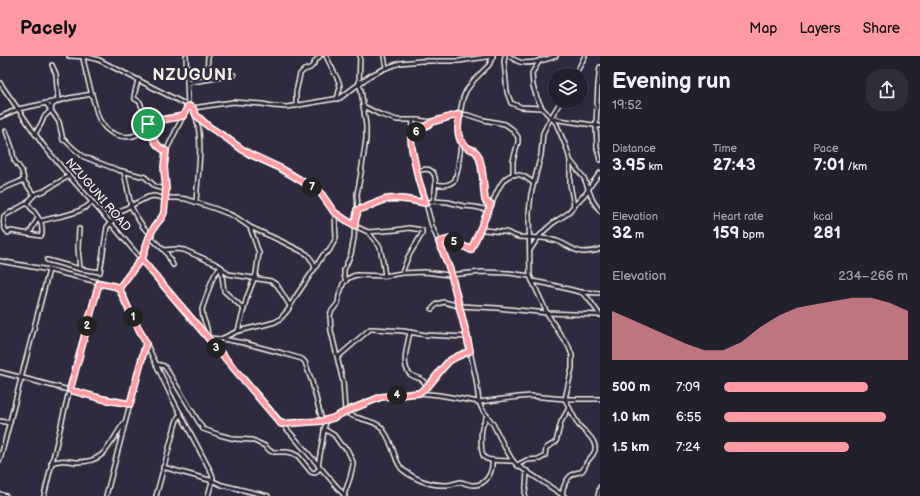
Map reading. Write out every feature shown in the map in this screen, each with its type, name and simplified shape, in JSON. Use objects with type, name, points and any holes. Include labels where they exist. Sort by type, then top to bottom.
[{"type":"street","points":[[69,56],[88,57],[99,60],[193,108],[233,102],[287,107],[337,99],[347,94],[371,75],[400,63],[420,61],[459,61],[493,56],[490,65],[474,80],[466,91],[462,101],[458,127],[460,154],[455,180],[447,185],[441,186],[436,184]]},
{"type":"street","points":[[119,288],[141,260],[151,234],[163,216],[166,189],[164,167],[166,151],[188,106],[186,56]]},
{"type":"street","points":[[207,79],[208,56]]},
{"type":"street","points":[[296,106],[296,92],[300,74],[304,70],[310,68],[320,56]]},
{"type":"street","points":[[326,56],[339,82],[340,87],[337,99]]},
{"type":"street","points":[[346,281],[344,270],[352,249],[354,238],[354,221],[357,215],[357,194],[366,139],[366,126],[359,84],[360,56]]},
{"type":"street","points":[[384,56],[386,68]]},
{"type":"street","points":[[419,56],[420,61]]},
{"type":"street","points":[[458,56],[459,61]]},
{"type":"street","points":[[505,56],[504,61],[507,92],[511,102],[521,107],[542,108]]},
{"type":"street","points":[[509,56],[521,62],[531,62],[556,56]]},
{"type":"street","points":[[579,68],[585,56]]},
{"type":"street","points":[[83,57],[84,67],[100,122],[106,129],[114,134],[125,137],[133,136],[143,131],[148,124],[183,116]]},
{"type":"street","points":[[540,60],[533,71],[533,86],[542,108],[556,123],[567,149],[570,160],[570,184],[574,206]]},
{"type":"street","points":[[52,65],[56,74],[58,101]]},
{"type":"street","points":[[600,67],[598,84],[598,148],[600,160]]},
{"type":"street","points":[[187,83],[234,76]]},
{"type":"street","points":[[138,80],[134,96],[135,99],[140,102],[152,137],[157,145],[166,151]]},
{"type":"street","name":"NZUGUNI ROAD","points":[[0,83],[43,145],[281,424],[344,495]]},
{"type":"street","points":[[0,117],[18,109],[92,94]]},
{"type":"street","points":[[35,134],[44,117],[51,110],[52,105],[58,101]]},
{"type":"street","points":[[46,103],[59,122],[63,140],[84,157],[124,172],[145,176],[156,187],[166,189]]},
{"type":"street","points":[[363,106],[378,114],[393,119],[432,122]]},
{"type":"street","points":[[193,108],[196,115],[200,150],[196,202]]},
{"type":"street","points":[[556,108],[550,117],[543,133],[529,208],[530,276],[547,314],[568,345],[572,355],[572,368],[565,399],[579,425],[594,443],[595,450],[583,470],[581,472],[574,473],[566,481],[563,487],[563,495]]},
{"type":"street","points":[[412,135],[432,122],[460,114],[508,125],[517,136],[518,140],[513,159],[513,175]]},
{"type":"street","points":[[196,115],[208,126],[243,150],[280,168],[320,192],[334,212],[355,226],[368,232],[380,247],[385,276]]},
{"type":"street","points":[[550,117],[559,120],[598,125]]},
{"type":"street","points":[[413,120],[411,141],[419,184],[432,226],[452,275],[476,379],[479,402],[513,461],[527,472],[563,495]]},
{"type":"street","points":[[6,131],[12,148],[14,160],[22,171],[24,181],[34,195]]},
{"type":"street","points":[[460,141],[478,155],[481,165],[485,200],[487,203],[491,204]]},
{"type":"street","points":[[570,160],[584,178],[593,201],[600,211]]},
{"type":"street","points":[[417,171],[428,169],[435,175],[436,184],[433,201]]},
{"type":"street","points":[[124,172],[131,206],[144,228],[151,234],[153,240],[164,250],[172,265]]},
{"type":"street","points":[[530,250],[538,238],[550,225],[567,214],[600,173]]},
{"type":"street","points":[[439,242],[450,239],[470,250],[488,210],[504,180],[508,176],[513,175],[522,176],[534,183]]},
{"type":"street","points":[[27,203],[40,219],[41,236],[11,231],[8,233],[3,224],[4,216],[27,203],[34,195],[44,191],[69,176]]},
{"type":"street","points":[[0,190],[24,181]]},
{"type":"street","points":[[47,260],[80,269],[100,272],[107,227],[121,211],[140,200],[154,196],[177,198],[196,202],[233,216],[250,227],[307,254],[312,259],[315,268]]},
{"type":"street","points":[[357,210],[387,199],[426,203],[433,201],[448,202],[488,210]]},
{"type":"street","points":[[29,234],[40,219],[78,211],[92,202]]},
{"type":"street","points":[[221,339],[238,331],[264,326],[275,322],[284,315],[320,259],[329,251],[336,239],[334,212]]},
{"type":"street","points":[[238,331],[249,291],[257,272],[259,252],[250,227]]},
{"type":"street","points":[[368,232],[409,228],[422,230],[422,234],[408,257],[402,273]]},
{"type":"street","points":[[79,229],[78,248],[80,269]]},
{"type":"street","points":[[480,229],[506,232],[516,237],[552,240],[581,252],[600,249]]},
{"type":"street","points":[[164,250],[184,250],[214,263],[228,274],[268,280],[275,283],[290,306]]},
{"type":"street","points":[[0,261],[49,270],[119,288],[171,396],[212,474],[213,481],[208,496]]},
{"type":"street","points":[[221,267],[224,290],[244,308]]},
{"type":"street","points":[[156,364],[164,366],[167,370],[203,429],[235,439],[252,440],[265,446],[270,451],[286,452],[296,455],[311,472],[315,472],[319,467],[324,421],[305,362],[302,359],[244,343],[208,338],[202,308],[213,278],[221,267]]},
{"type":"street","points":[[0,460],[49,270]]},
{"type":"street","points":[[345,412],[343,382],[331,331],[330,316],[337,304],[344,284],[352,276],[385,276],[402,273],[425,272],[452,275],[482,272],[509,273],[530,276]]},
{"type":"street","points":[[532,281],[580,292],[600,293]]},
{"type":"street","points":[[44,496],[51,463],[99,283]]},
{"type":"street","points":[[580,292],[588,298],[600,315]]},
{"type":"street","points":[[432,309],[439,303],[448,303],[459,306],[497,308],[547,314],[600,315]]},
{"type":"street","points":[[338,357],[372,329],[397,330],[426,335],[467,337]]},
{"type":"street","points":[[410,332],[405,358],[408,373],[421,380],[428,386]]},
{"type":"street","points":[[106,496],[146,343]]},
{"type":"street","points":[[419,393],[434,380],[449,361],[470,351]]},
{"type":"street","points":[[0,372],[103,399],[130,404]]},
{"type":"street","points":[[281,424],[324,421],[381,397],[419,393],[479,402],[525,396],[585,400],[600,399]]},
{"type":"street","points":[[517,465],[527,460],[545,456],[546,448],[556,442],[562,422],[569,408]]},
{"type":"street","points":[[345,412],[381,427],[389,440],[400,466],[413,476],[429,483],[443,485],[461,482],[473,485],[480,484],[487,479],[491,471],[492,460]]},
{"type":"street","points":[[156,496],[175,426],[178,417],[181,414]]},
{"type":"street","points":[[487,416],[482,429],[482,454],[485,458],[492,460],[513,461]]},
{"type":"street","points":[[0,421],[10,423]]},
{"type":"street","points":[[51,463],[60,460],[79,462],[95,460],[109,447],[117,432],[126,421]]},
{"type":"street","points":[[324,429],[334,435],[341,445],[347,449],[353,462],[350,478],[344,495],[339,496]]},
{"type":"street","points":[[164,467],[222,485],[267,496]]},
{"type":"street","points":[[525,496],[527,472]]},
{"type":"street","points":[[598,496],[600,487]]},
{"type":"street","points":[[0,494],[6,496]]},
{"type":"district","name":"NZUGUNI","points":[[193,75]]},
{"type":"route","points":[[148,124],[154,141],[166,151],[164,159],[166,189],[163,216],[155,227],[147,244],[142,260],[141,259],[135,267],[119,288],[146,343],[130,404],[103,399],[70,390],[99,283],[119,288],[141,259],[281,424],[322,421],[338,416],[381,397],[419,393],[434,380],[449,361],[470,351],[450,270],[439,242],[450,239],[471,250],[491,204],[487,203],[485,200],[480,159],[475,151],[468,148],[460,141],[458,134],[460,114],[432,122],[412,135],[412,149],[418,178],[426,203],[387,199],[357,210],[357,215],[354,221],[355,226],[334,212],[320,192],[292,174],[243,150],[208,126],[196,115],[193,108],[188,106],[183,116],[148,124]]}]
